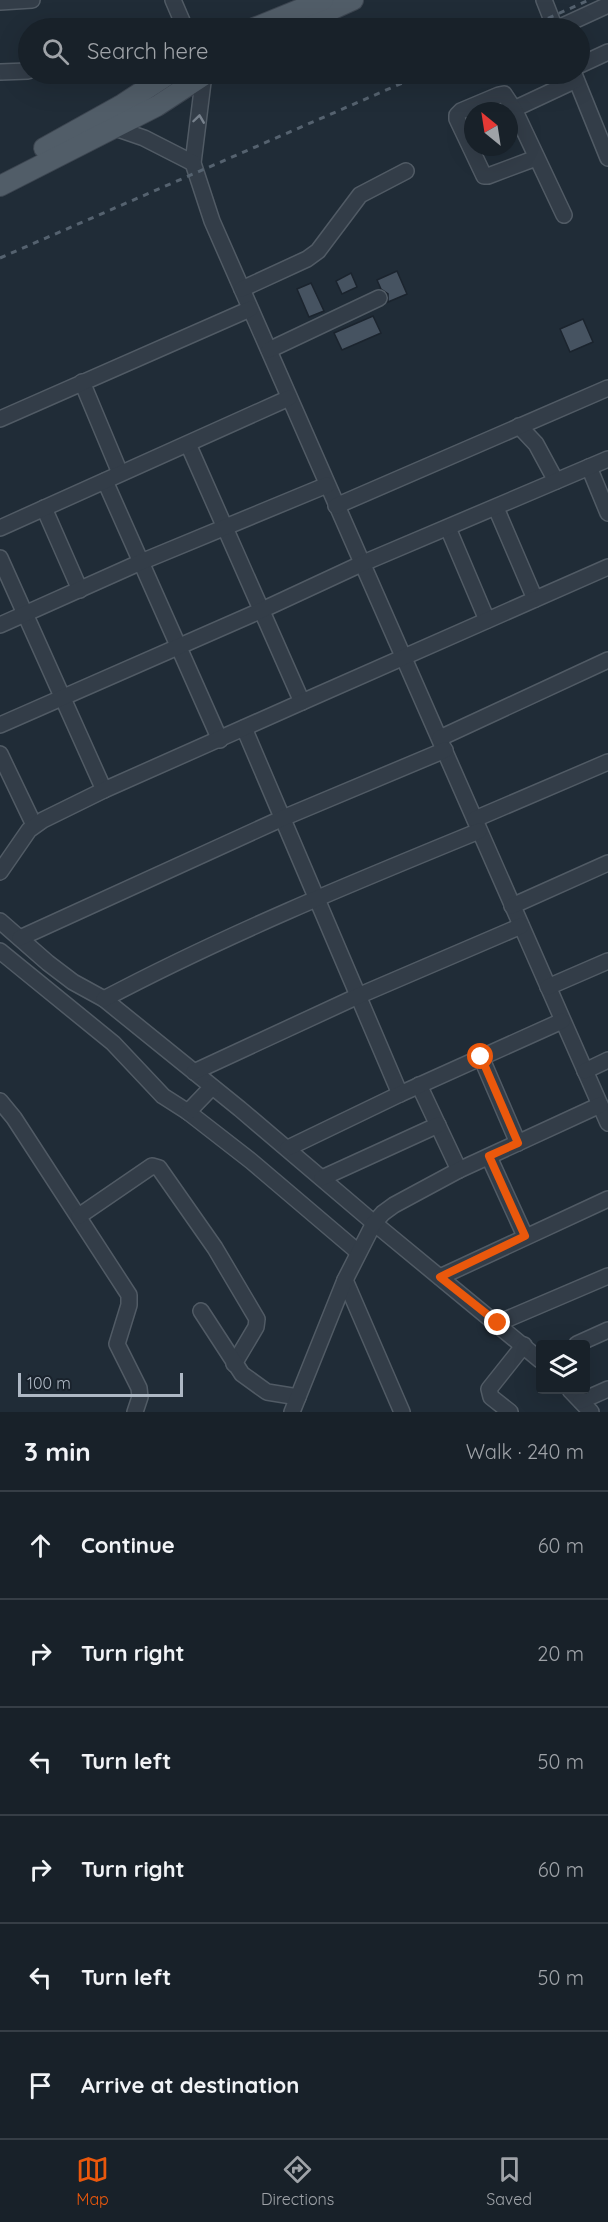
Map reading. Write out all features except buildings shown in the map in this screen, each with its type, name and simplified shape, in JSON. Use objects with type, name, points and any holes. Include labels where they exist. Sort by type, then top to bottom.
[{"type":"main road","points":[[279,18],[323,0]]},
{"type":"main road","points":[[312,18],[353,0]]},
{"type":"main road","points":[[0,186],[154,84]]},
{"type":"main road","points":[[0,172],[115,128],[157,106],[190,84]]},
{"type":"street","points":[[0,2],[32,0]]},
{"type":"street","points":[[173,0],[181,18]]},
{"type":"street","points":[[544,0],[552,18]]},
{"type":"street","points":[[579,18],[608,5]]},
{"type":"street","points":[[590,64],[608,52]]},
{"type":"street","points":[[0,72],[18,71]]},
{"type":"street","points":[[177,84],[182,90]]},
{"type":"street","points":[[203,84],[193,163],[212,221],[608,1123]]},
{"type":"street","points":[[518,107],[557,84]]},
{"type":"street","points":[[580,84],[608,158]]},
{"type":"street","points":[[482,102],[504,94],[510,102]]},
{"type":"street","points":[[464,110],[458,115],[458,119],[464,132]]},
{"type":"street","points":[[518,118],[564,215]]},
{"type":"street","points":[[115,128],[144,138],[193,163]]},
{"type":"street","points":[[475,156],[484,176],[536,158]]},
{"type":"street","points":[[242,288],[307,259],[318,251],[360,195],[406,171]]},
{"type":"street","points":[[269,350],[379,298]]},
{"type":"street","points":[[0,419],[250,309]]},
{"type":"street","points":[[82,382],[120,473]]},
{"type":"street","points":[[336,506],[608,388]]},
{"type":"street","points":[[0,528],[289,398]]},
{"type":"street","points":[[519,426],[536,444],[556,481]]},
{"type":"street","points":[[188,444],[302,702]]},
{"type":"street","points":[[0,725],[361,564],[608,459]]},
{"type":"street","points":[[589,467],[608,513]]},
{"type":"street","points":[[105,481],[220,740]]},
{"type":"street","points":[[0,625],[141,562],[327,485]]},
{"type":"street","points":[[44,508],[80,590]]},
{"type":"street","points":[[496,508],[535,599]]},
{"type":"street","points":[[448,528],[487,620]]},
{"type":"street","points":[[0,558],[104,790]]},
{"type":"street","points":[[0,872],[34,825],[104,790],[608,567]]},
{"type":"street","points":[[20,938],[443,744],[608,660]]},
{"type":"street","points":[[244,728],[400,1094]]},
{"type":"street","points":[[0,754],[34,825]]},
{"type":"street","points":[[104,999],[164,968],[477,825],[608,762]]},
{"type":"street","points":[[512,906],[608,863]]},
{"type":"street","points":[[0,921],[73,982],[104,999],[212,1086],[536,1356]]},
{"type":"street","points":[[194,1072],[358,996],[521,926]]},
{"type":"street","points":[[0,951],[113,1043],[163,1096],[188,1112],[251,1161],[358,1252]]},
{"type":"street","points":[[548,987],[608,961]]},
{"type":"street","points":[[288,1148],[419,1085],[562,1021]]},
{"type":"street","points":[[481,1057],[518,1143]]},
{"type":"street","points":[[585,1071],[608,1060]]},
{"type":"street","points":[[419,1085],[459,1170]]},
{"type":"street","points":[[188,1112],[212,1086]]},
{"type":"street","points":[[0,1101],[14,1118],[129,1295],[129,1305],[117,1344],[139,1388],[140,1397],[135,1412]]},
{"type":"street","points":[[292,1412],[345,1280],[374,1223],[394,1205],[459,1170],[600,1105]]},
{"type":"street","points":[[322,1178],[438,1125]]},
{"type":"street","points":[[489,1156],[525,1236]]},
{"type":"street","points":[[79,1216],[152,1166],[159,1168],[215,1248],[257,1319],[256,1327],[234,1365]]},
{"type":"street","points":[[440,1277],[608,1198]]},
{"type":"street","points":[[498,1323],[608,1276]]},
{"type":"street","points":[[345,1280],[402,1412]]},
{"type":"street","points":[[201,1311],[234,1365],[251,1382],[267,1392],[298,1397]]},
{"type":"street","points":[[586,1340],[608,1330]]},
{"type":"street","points":[[510,1412],[491,1396],[489,1389],[524,1345]]},
{"type":"street","points":[[574,1394],[586,1407],[608,1389]]},
{"type":"railway","points":[[548,18],[589,0]]},
{"type":"railway","points":[[0,258],[400,84]]},
{"type":"route","points":[[481,1057],[518,1143],[489,1156],[525,1236],[440,1277],[498,1323]]}]
